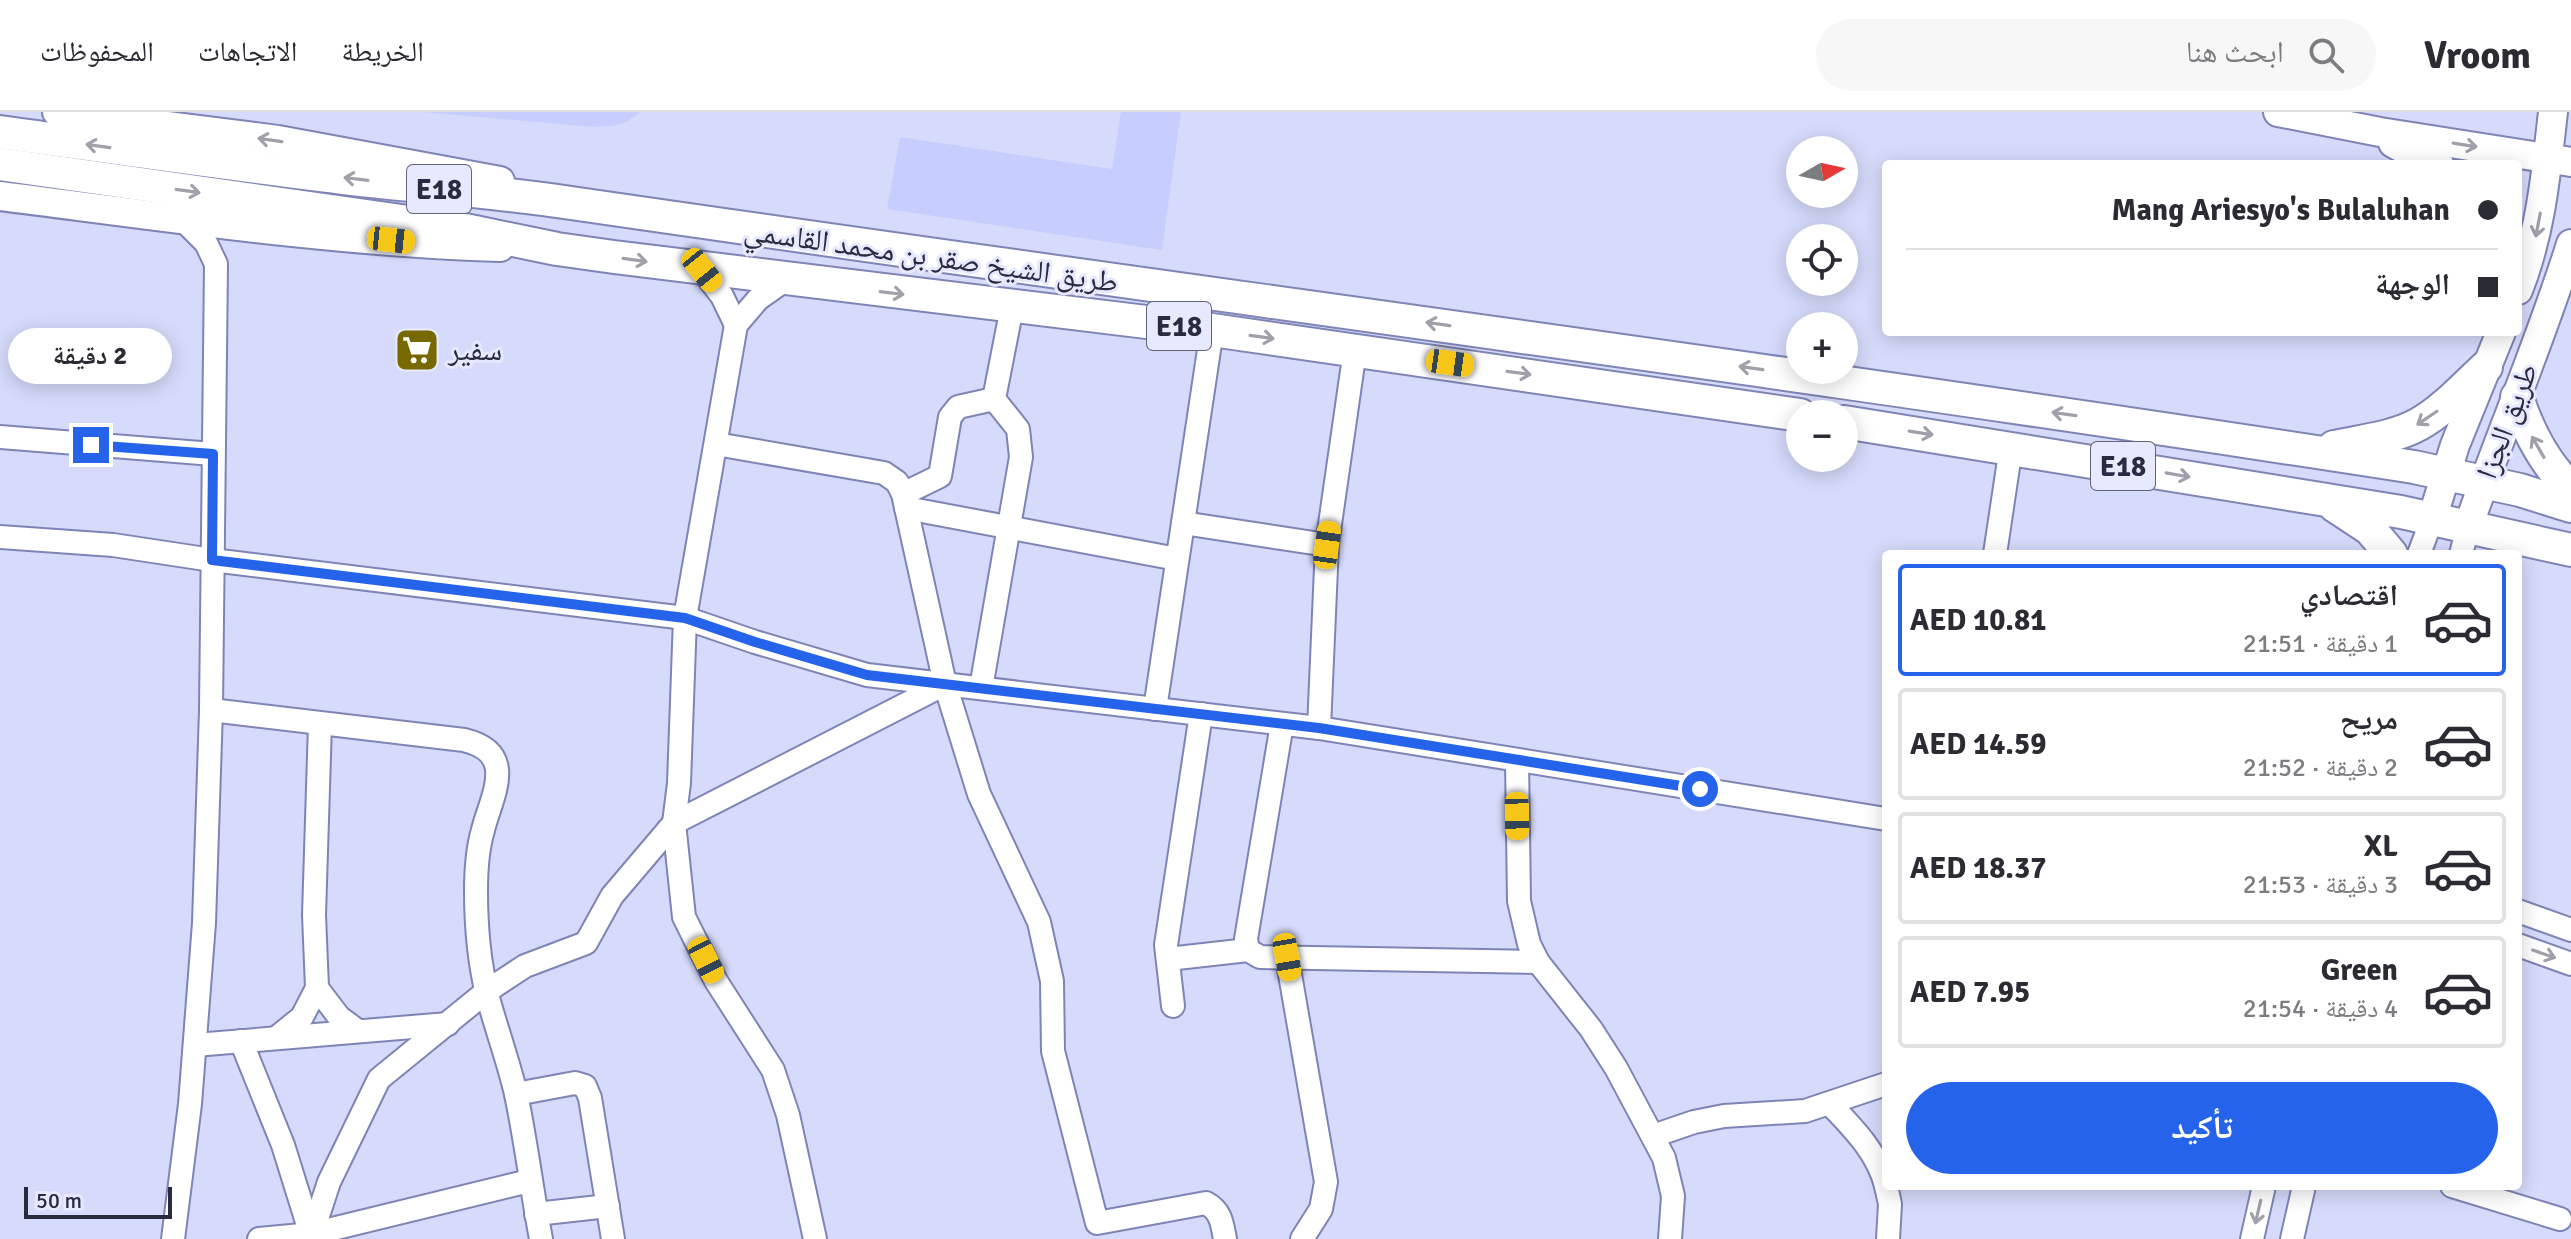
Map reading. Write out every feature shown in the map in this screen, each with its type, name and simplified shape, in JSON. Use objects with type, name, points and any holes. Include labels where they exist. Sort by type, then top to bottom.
[{"type":"highway","name":"طريق الشيخ صقر بن محمد القاسمي","points":[[0,132],[273,170],[565,202],[1161,288],[1324,307],[1587,344],[2313,452],[2446,474],[2571,506]]},
{"type":"highway","name":"طريق الشيخ صقر بن محمد القاسمي","points":[[0,164],[465,230],[557,249],[702,270],[1212,330],[1786,413]]},
{"type":"highway","points":[[2313,452],[2395,434],[2418,425],[2437,412],[2486,367]]},
{"type":"highway","points":[[2517,397],[2523,418],[2538,448],[2571,489]]},
{"type":"highway","name":"E18","points":[[1858,424],[2432,519],[2464,540],[2571,551]]},
{"type":"highway","points":[[2326,500],[2370,529],[2388,550]]},
{"type":"highway","points":[[2522,557],[2571,551]]},
{"type":"main road","points":[[57,112],[278,140],[494,180],[565,202]]},
{"type":"main road","points":[[2278,112],[2380,132],[2560,160]]},
{"type":"main road","points":[[2522,278],[2560,160],[2553,114]]},
{"type":"main road","points":[[2380,132],[2411,153],[2429,160]]},
{"type":"main road","points":[[0,196],[445,246],[557,249]]},
{"type":"main road","name":"طريق الجزا","points":[[2464,540],[2571,244]]},
{"type":"main road","points":[[2553,300],[2571,276]]},
{"type":"main road","name":"طريق الجزا","points":[[2432,519],[2499,336]]},
{"type":"street","points":[[173,1239],[195,1045],[204,923],[211,710],[216,264],[206,243],[181,218]]},
{"type":"street","points":[[216,264],[233,239],[248,226]]},
{"type":"street","points":[[702,270],[722,296],[736,325]]},
{"type":"street","points":[[785,280],[758,299],[736,325],[685,618],[679,783],[674,823],[684,917],[716,981],[773,1070],[788,1115],[815,1239]]},
{"type":"street","points":[[981,688],[1021,457],[1018,429],[994,399],[1012,307]]},
{"type":"street","points":[[1155,709],[1212,330]]},
{"type":"street","points":[[1319,728],[1327,545],[1355,350]]},
{"type":"street","points":[[904,501],[940,476],[950,417],[958,407],[994,399]]},
{"type":"street","points":[[0,437],[213,454]]},
{"type":"street","points":[[716,444],[884,473],[897,482],[904,501],[945,684],[979,794],[1039,922],[1052,981],[1053,1051],[1099,1231],[1206,1203],[1216,1208],[1225,1239]]},
{"type":"street","points":[[1996,550],[2011,447]]},
{"type":"street","points":[[904,501],[1009,528],[1177,559]]},
{"type":"street","name":"طريق الجزا","points":[[2420,550],[2432,519]]},
{"type":"street","points":[[1183,523],[1327,545]]},
{"type":"street","points":[[0,537],[113,545],[685,618],[867,675],[1319,728],[1882,816]]},
{"type":"street","points":[[312,1236],[329,1182],[379,1079],[487,991],[525,966],[586,943],[612,896],[674,823],[945,684]]},
{"type":"street","points":[[211,710],[464,740],[481,746],[494,764],[498,784],[482,832],[476,887],[476,925],[487,991],[516,1094],[541,1239]]},
{"type":"street","points":[[1173,1006],[1166,945],[1201,714]]},
{"type":"street","points":[[276,1038],[302,1017],[317,988],[314,915],[320,724]]},
{"type":"street","points":[[1248,950],[1246,939],[1282,724]]},
{"type":"street","points":[[1517,760],[1522,922],[1538,962],[1591,1029],[1616,1068],[1664,1158],[1673,1196],[1670,1239]]},
{"type":"street","points":[[2522,912],[2571,930]]},
{"type":"street","points":[[2522,946],[2571,964]]},
{"type":"street","points":[[1168,959],[1248,950],[1260,957],[1538,962]]},
{"type":"street","points":[[1287,957],[1326,1182],[1321,1209],[1302,1239]]},
{"type":"street","points":[[317,988],[339,1017],[358,1031]]},
{"type":"street","points":[[195,1045],[449,1024]]},
{"type":"street","points":[[241,1041],[283,1145],[312,1236]]},
{"type":"street","points":[[516,1094],[575,1083],[585,1086],[590,1098],[613,1239]]},
{"type":"street","points":[[1653,1136],[1724,1116],[1784,1114],[1830,1104],[1882,1085]]},
{"type":"street","points":[[1830,1104],[1857,1132],[1882,1175]]},
{"type":"street","points":[[259,1239],[312,1236],[529,1181]]},
{"type":"street","points":[[1887,1190],[1890,1204],[1888,1239]]},
{"type":"street","points":[[2252,1239],[2263,1190]]},
{"type":"street","points":[[2292,1239],[2303,1190]]},
{"type":"street","points":[[2465,1190],[2560,1219]]},
{"type":"street","points":[[536,1214],[608,1206]]},
{"type":"shaded area","points":[[423,112],[641,112],[626,122],[594,127]]},
{"type":"shaded area","points":[[1121,112],[1181,112],[1162,250],[887,209],[900,137],[1112,169]]},
{"type":"place","name":"سفير","points":[[417,350]]},
{"type":"route","points":[[91,445],[213,454],[212,560],[685,618],[867,675],[1319,728],[1700,789]]}]
